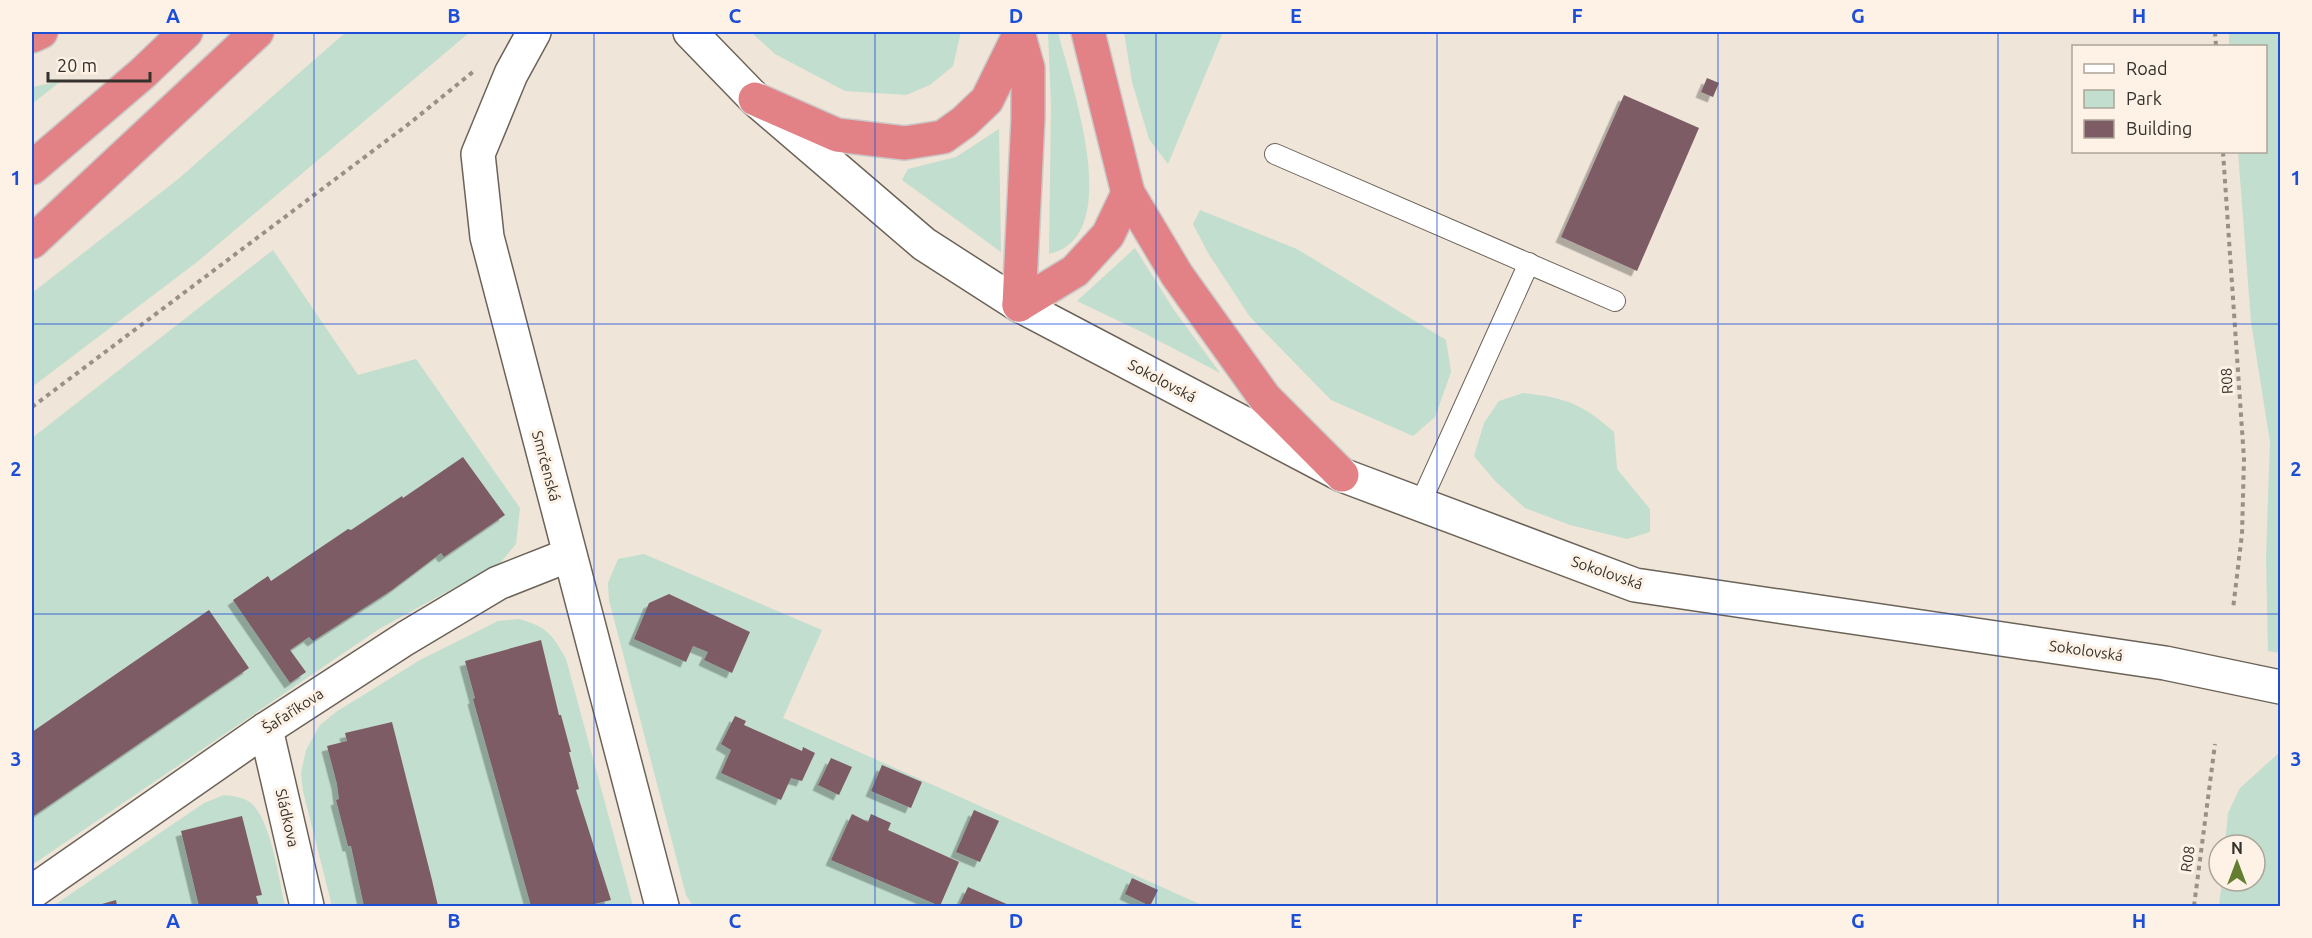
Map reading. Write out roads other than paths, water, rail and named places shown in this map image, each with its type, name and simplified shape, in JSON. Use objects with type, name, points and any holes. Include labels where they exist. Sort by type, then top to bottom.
[{"type":"highway","points":[[32,36],[41,32]]},
{"type":"highway","points":[[32,168],[143,73],[186,32]]},
{"type":"highway","points":[[1088,32],[1128,193],[1177,275],[1264,398],[1342,475]]},
{"type":"highway","points":[[755,99],[837,135],[905,143],[943,137],[964,122],[987,100],[1019,33]]},
{"type":"highway","points":[[1018,305],[1029,118],[1028,68],[1019,33]]},
{"type":"highway","points":[[32,242],[251,38]]},
{"type":"highway","points":[[1018,305],[1075,271],[1108,235],[1128,193]]},
{"type":"street","name":"Smrčenská","points":[[534,32],[511,74],[478,154],[487,237],[663,906]]},
{"type":"street","name":"Sokolovská","points":[[690,32],[755,99],[924,244],[1018,305],[1342,475],[1635,585],[2165,663],[2280,687]]},
{"type":"street","name":"Šafaříkova","points":[[32,892],[266,729],[406,638],[498,584],[569,555]]},
{"type":"street","name":"Sládkova","points":[[266,729],[307,906]]},
{"type":"lane","points":[[1275,154],[1615,301]]},
{"type":"lane","points":[[1420,504],[1529,263]]}]
